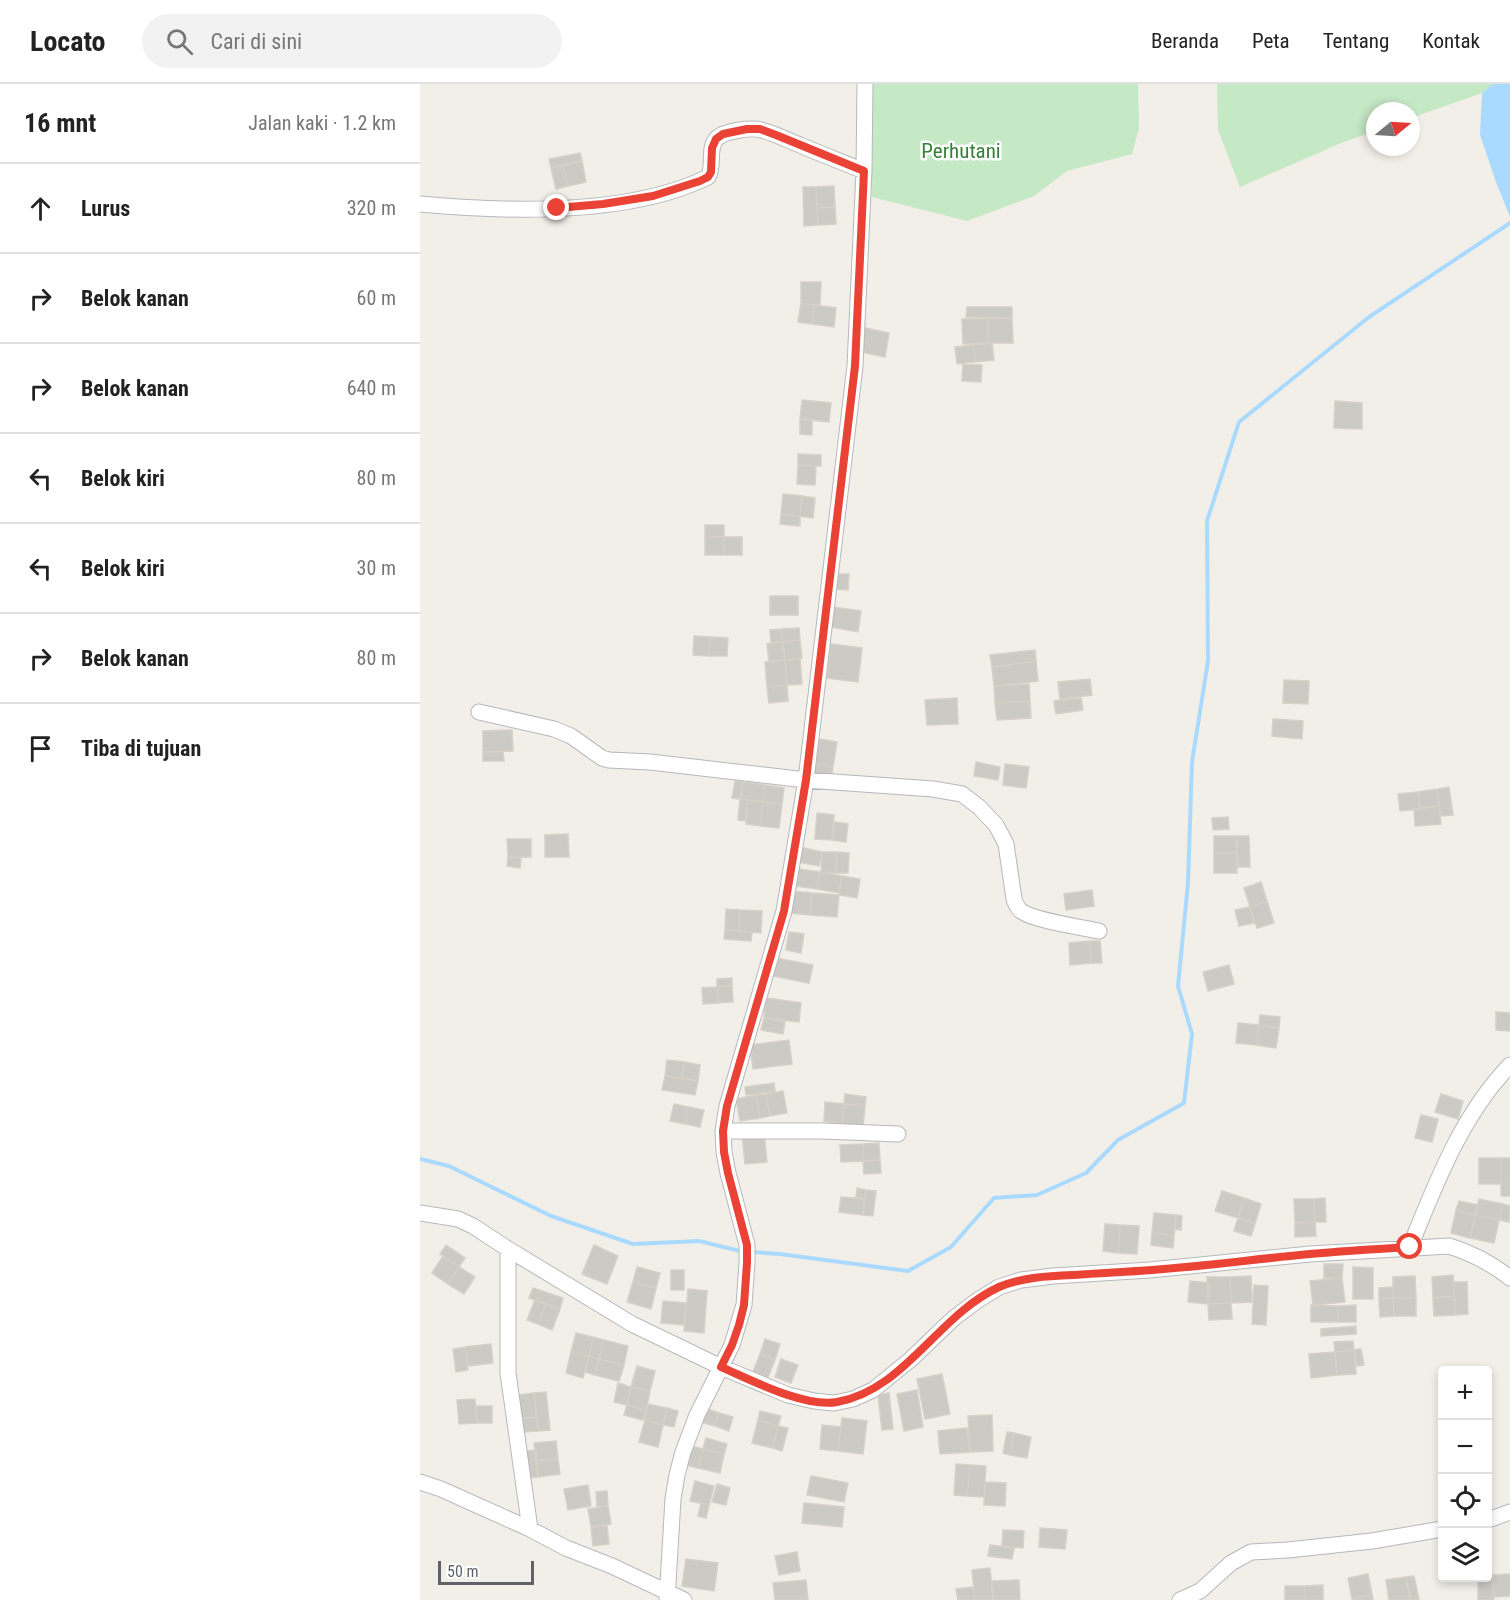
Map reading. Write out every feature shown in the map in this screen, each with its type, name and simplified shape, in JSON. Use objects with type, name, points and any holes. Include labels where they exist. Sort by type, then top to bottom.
[{"type":"street","points":[[667,1596],[673,1499],[683,1452],[732,1345],[744,1305],[747,1245],[728,1173],[723,1131],[727,1106],[784,911],[806,780],[855,366],[864,171],[865,84]]},
{"type":"street","points":[[420,204],[473,209],[557,208],[653,196],[708,177],[711,172],[712,148],[716,139],[723,134],[747,129],[760,129],[864,171]]},
{"type":"street","points":[[479,712],[554,729],[571,736],[596,754],[609,760],[650,762],[806,780],[933,789],[962,794],[979,807],[996,825],[1006,844],[1014,899],[1022,911],[1033,917],[1100,931]]},
{"type":"street","points":[[1410,1247],[1443,1167],[1460,1133],[1498,1077],[1510,1065]]},
{"type":"street","points":[[723,1131],[898,1134]]},
{"type":"street","points":[[420,1213],[458,1219],[473,1226],[632,1323],[721,1367],[788,1395],[834,1403],[853,1399],[873,1390],[910,1360],[954,1318],[978,1300],[999,1287],[1021,1280],[1310,1254],[1449,1246],[1470,1252],[1494,1265],[1510,1278]]},
{"type":"street","points":[[508,1249],[508,1373],[530,1529]]},
{"type":"street","points":[[420,1482],[441,1489],[567,1548],[612,1566],[667,1596],[684,1600]]},
{"type":"street","points":[[1492,1519],[1510,1512]]},
{"type":"street","points":[[1180,1600],[1200,1591],[1231,1563],[1251,1552],[1372,1541],[1438,1530]]},
{"type":"green space","name":"Perhutani","points":[[873,84],[1138,84],[1139,128],[1132,154],[1067,171],[1034,196],[967,221],[872,197]]},
{"type":"green space","points":[[1217,84],[1493,84],[1482,93],[1420,115],[1420,102],[1366,102],[1366,134],[1240,187],[1218,130]]},
{"type":"water","points":[[1493,84],[1510,84],[1510,217],[1480,135],[1482,93]]},
{"type":"building","points":[[580,153],[582,161],[551,168],[549,159]]},
{"type":"building","points":[[582,161],[586,182],[568,186],[563,165]]},
{"type":"building","points":[[563,165],[568,186],[556,189],[551,168]]},
{"type":"building","points":[[834,186],[835,207],[817,208],[816,187]]},
{"type":"building","points":[[803,187],[816,187],[818,225],[804,226]]},
{"type":"building","points":[[835,207],[836,224],[818,225],[817,208]]},
{"type":"building","points":[[801,282],[821,282],[820,305],[801,304]]},
{"type":"building","points":[[801,303],[814,305],[812,324],[798,322]]},
{"type":"building","points":[[814,305],[836,308],[834,327],[812,324]]},
{"type":"building","points":[[967,307],[1012,307],[1012,318],[966,317]]},
{"type":"building","points":[[1012,318],[1013,343],[988,343],[988,319]]},
{"type":"building","points":[[962,319],[988,319],[988,343],[963,344]]},
{"type":"building","points":[[865,328],[889,333],[885,357],[861,352]]},
{"type":"building","points":[[992,343],[994,360],[975,362],[974,345]]},
{"type":"building","points":[[974,345],[975,362],[957,364],[955,347]]},
{"type":"building","points":[[963,364],[982,365],[981,382],[962,381]]},
{"type":"building","points":[[802,400],[831,403],[829,422],[800,419]]},
{"type":"building","points":[[1335,401],[1362,403],[1362,429],[1334,428]]},
{"type":"building","points":[[800,419],[812,419],[812,435],[800,434]]},
{"type":"building","points":[[798,454],[821,455],[821,466],[798,465]]},
{"type":"building","points":[[798,465],[816,466],[815,485],[797,484]]},
{"type":"building","points":[[783,494],[802,496],[800,516],[781,514]]},
{"type":"building","points":[[802,496],[815,498],[813,518],[800,516]]},
{"type":"building","points":[[781,514],[800,516],[800,526],[780,524]]},
{"type":"building","points":[[705,525],[724,525],[724,537],[705,537]]},
{"type":"building","points":[[705,537],[724,537],[724,555],[705,555]]},
{"type":"building","points":[[724,537],[742,537],[742,555],[724,555]]},
{"type":"building","points":[[835,574],[849,574],[848,590],[834,589]]},
{"type":"building","points":[[770,596],[798,596],[798,615],[770,615]]},
{"type":"building","points":[[833,607],[861,611],[858,632],[830,627]]},
{"type":"building","points":[[799,628],[800,640],[782,642],[781,629]]},
{"type":"building","points":[[781,629],[782,642],[771,643],[770,630]]},
{"type":"building","points":[[694,636],[710,637],[709,656],[693,655]]},
{"type":"building","points":[[710,637],[728,638],[727,656],[709,656]]},
{"type":"building","points":[[800,640],[802,658],[785,660],[783,642]]},
{"type":"building","points":[[782,642],[785,660],[769,662],[767,644]]},
{"type":"building","points":[[831,644],[862,648],[858,682],[827,678]]},
{"type":"building","points":[[1035,650],[1036,661],[992,667],[990,655]]},
{"type":"building","points":[[800,659],[802,684],[787,685],[785,660]]},
{"type":"building","points":[[785,660],[787,685],[767,687],[765,662]]},
{"type":"building","points":[[1036,661],[1038,681],[994,686],[992,667]]},
{"type":"building","points":[[1090,679],[1092,695],[1060,699],[1058,682]]},
{"type":"building","points":[[1284,680],[1309,681],[1308,704],[1283,703]]},
{"type":"building","points":[[1029,684],[1030,701],[995,703],[994,686]]},
{"type":"building","points":[[787,685],[788,701],[769,703],[767,687]]},
{"type":"building","points":[[957,698],[958,724],[927,725],[925,700]]},
{"type":"building","points":[[1081,698],[1083,710],[1056,714],[1054,701]]},
{"type":"building","points":[[1030,701],[1031,718],[997,720],[995,703]]},
{"type":"building","points":[[1273,719],[1303,721],[1302,739],[1272,736]]},
{"type":"building","points":[[512,730],[513,751],[483,752],[483,731]]},
{"type":"building","points":[[814,738],[837,742],[833,767],[810,763]]},
{"type":"building","points":[[483,752],[503,752],[504,761],[483,761]]},
{"type":"building","points":[[976,762],[1000,767],[998,780],[974,776]]},
{"type":"building","points":[[810,763],[833,767],[832,777],[808,774]]},
{"type":"building","points":[[1005,764],[1029,767],[1026,788],[1003,785]]},
{"type":"building","points":[[735,781],[743,782],[740,799],[732,798]]},
{"type":"building","points":[[743,782],[765,785],[763,802],[741,799]]},
{"type":"building","points":[[765,785],[784,788],[782,804],[763,802]]},
{"type":"building","points":[[1449,787],[1453,815],[1441,816],[1437,789]]},
{"type":"building","points":[[1437,789],[1439,806],[1420,809],[1418,792]]},
{"type":"building","points":[[1418,792],[1420,809],[1400,811],[1398,794]]},
{"type":"building","points":[[740,799],[748,800],[746,821],[738,820]]},
{"type":"building","points":[[748,800],[763,802],[760,826],[746,824]]},
{"type":"building","points":[[763,802],[782,804],[779,828],[760,826]]},
{"type":"building","points":[[1439,806],[1441,824],[1415,826],[1414,809]]},
{"type":"building","points":[[817,813],[834,815],[832,840],[815,839]]},
{"type":"building","points":[[1228,817],[1229,829],[1213,830],[1212,818]]},
{"type":"building","points":[[835,822],[848,824],[846,842],[832,840]]},
{"type":"building","points":[[568,834],[569,857],[545,857],[545,835]]},
{"type":"building","points":[[1214,836],[1236,836],[1237,853],[1214,853]]},
{"type":"building","points":[[1236,836],[1249,836],[1250,867],[1238,867]]},
{"type":"building","points":[[507,839],[531,839],[531,857],[508,857]]},
{"type":"building","points":[[800,847],[822,852],[819,866],[797,862]]},
{"type":"building","points":[[822,852],[837,852],[836,873],[821,872]]},
{"type":"building","points":[[837,852],[849,853],[848,873],[836,873]]},
{"type":"building","points":[[1214,853],[1237,853],[1237,873],[1214,873]]},
{"type":"building","points":[[508,857],[521,858],[520,868],[507,866]]},
{"type":"building","points":[[799,869],[820,872],[817,889],[796,886]]},
{"type":"building","points":[[820,872],[842,876],[839,893],[817,889]]},
{"type":"building","points":[[842,876],[860,879],[857,898],[839,895]]},
{"type":"building","points":[[1261,882],[1267,901],[1250,907],[1244,888]]},
{"type":"building","points":[[1092,890],[1094,906],[1066,910],[1064,894]]},
{"type":"building","points":[[791,891],[812,893],[810,915],[790,913]]},
{"type":"building","points":[[812,893],[839,895],[837,917],[810,915]]},
{"type":"building","points":[[1267,901],[1274,923],[1257,928],[1250,907]]},
{"type":"building","points":[[1250,907],[1254,923],[1239,926],[1235,910]]},
{"type":"building","points":[[726,909],[740,910],[739,931],[725,930]]},
{"type":"building","points":[[740,910],[762,911],[761,933],[739,931]]},
{"type":"building","points":[[725,930],[752,932],[751,941],[724,939]]},
{"type":"building","points":[[789,932],[804,934],[801,953],[786,950]]},
{"type":"building","points":[[1090,941],[1100,941],[1102,963],[1091,963]]},
{"type":"building","points":[[1090,941],[1091,963],[1070,965],[1069,943]]},
{"type":"building","points":[[776,958],[813,965],[809,983],[773,976]]},
{"type":"building","points":[[1229,965],[1234,984],[1208,991],[1203,972]]},
{"type":"building","points":[[732,978],[732,986],[717,987],[717,979]]},
{"type":"building","points":[[732,986],[733,1002],[718,1003],[717,987]]},
{"type":"building","points":[[717,987],[718,1003],[703,1004],[702,988]]},
{"type":"building","points":[[766,998],[801,1003],[799,1022],[764,1018]]},
{"type":"building","points":[[1496,1012],[1510,1013],[1510,1031],[1496,1030]]},
{"type":"building","points":[[1260,1015],[1280,1017],[1279,1028],[1259,1025]]},
{"type":"building","points":[[764,1018],[785,1022],[783,1034],[761,1030]]},
{"type":"building","points":[[1238,1023],[1259,1025],[1257,1045],[1236,1043]]},
{"type":"building","points":[[1259,1025],[1279,1028],[1276,1048],[1257,1045]]},
{"type":"building","points":[[789,1040],[792,1064],[753,1069],[750,1045]]},
{"type":"building","points":[[667,1060],[684,1062],[682,1078],[665,1076]]},
{"type":"building","points":[[684,1062],[700,1065],[698,1081],[682,1078]]},
{"type":"building","points":[[665,1076],[698,1081],[695,1095],[662,1090]]},
{"type":"building","points":[[774,1083],[775,1091],[746,1095],[745,1087]]},
{"type":"building","points":[[783,1091],[787,1113],[770,1116],[766,1094]]},
{"type":"building","points":[[766,1094],[770,1116],[760,1118],[756,1095]]},
{"type":"building","points":[[845,1094],[866,1097],[865,1106],[844,1104]]},
{"type":"building","points":[[1441,1094],[1463,1101],[1458,1119],[1435,1112]]},
{"type":"building","points":[[756,1095],[760,1118],[740,1121],[736,1099]]},
{"type":"building","points":[[825,1102],[844,1104],[842,1124],[824,1121]]},
{"type":"building","points":[[674,1104],[688,1107],[685,1124],[670,1121]]},
{"type":"building","points":[[844,1104],[865,1106],[863,1126],[842,1124]]},
{"type":"building","points":[[688,1107],[704,1110],[700,1127],[685,1124]]},
{"type":"building","points":[[1421,1115],[1438,1119],[1432,1142],[1415,1138]]},
{"type":"building","points":[[764,1132],[767,1162],[745,1164],[742,1134]]},
{"type":"building","points":[[879,1143],[880,1160],[863,1161],[863,1144]]},
{"type":"building","points":[[863,1144],[863,1161],[841,1162],[840,1145]]},
{"type":"building","points":[[1479,1158],[1501,1158],[1501,1184],[1479,1184]]},
{"type":"building","points":[[1501,1158],[1510,1158],[1510,1184],[1501,1184]]},
{"type":"building","points":[[880,1160],[881,1173],[864,1174],[863,1161]]},
{"type":"building","points":[[1501,1184],[1510,1184],[1510,1196],[1501,1196]]},
{"type":"building","points":[[857,1188],[866,1190],[864,1199],[856,1197]]},
{"type":"building","points":[[866,1190],[876,1191],[873,1216],[863,1215]]},
{"type":"building","points":[[1222,1191],[1244,1198],[1238,1218],[1215,1211]]},
{"type":"building","points":[[841,1197],[864,1199],[863,1215],[839,1212]]},
{"type":"building","points":[[1244,1198],[1261,1204],[1255,1224],[1238,1218]]},
{"type":"building","points":[[1325,1198],[1326,1222],[1315,1222],[1314,1199]]},
{"type":"building","points":[[1294,1199],[1314,1199],[1315,1222],[1295,1223]]},
{"type":"building","points":[[1479,1199],[1503,1204],[1499,1220],[1475,1215]]},
{"type":"building","points":[[1459,1201],[1478,1205],[1475,1215],[1456,1210]]},
{"type":"building","points":[[1503,1204],[1510,1206],[1509,1222],[1499,1220]]},
{"type":"building","points":[[1456,1210],[1475,1215],[1470,1238],[1451,1233]]},
{"type":"building","points":[[1154,1213],[1176,1215],[1174,1236],[1152,1233]]},
{"type":"building","points":[[1176,1215],[1182,1216],[1181,1230],[1175,1229]]},
{"type":"building","points":[[1475,1215],[1499,1220],[1494,1243],[1470,1238]]},
{"type":"building","points":[[1238,1218],[1255,1224],[1251,1236],[1234,1231]]},
{"type":"building","points":[[1315,1222],[1316,1236],[1295,1237],[1295,1223]]},
{"type":"building","points":[[1105,1224],[1120,1225],[1118,1253],[1103,1251]]},
{"type":"building","points":[[1120,1225],[1139,1226],[1137,1254],[1118,1253]]},
{"type":"building","points":[[1152,1233],[1174,1236],[1173,1248],[1151,1245]]},
{"type":"building","points":[[446,1245],[465,1258],[459,1267],[440,1254]]},
{"type":"building","points":[[594,1245],[618,1256],[607,1284],[582,1274]]},
{"type":"building","points":[[443,1256],[459,1267],[448,1284],[432,1273]]},
{"type":"building","points":[[1324,1264],[1343,1264],[1342,1278],[1324,1278]]},
{"type":"building","points":[[459,1267],[475,1277],[464,1294],[448,1284]]},
{"type":"building","points":[[637,1267],[660,1273],[656,1288],[633,1282]]},
{"type":"building","points":[[1353,1267],[1373,1268],[1373,1299],[1353,1299]]},
{"type":"building","points":[[671,1270],[684,1270],[684,1290],[671,1290]]},
{"type":"building","points":[[1453,1275],[1454,1296],[1433,1298],[1432,1277]]},
{"type":"building","points":[[1251,1276],[1252,1302],[1231,1303],[1230,1277]]},
{"type":"building","points":[[1415,1276],[1416,1298],[1393,1298],[1393,1277]]},
{"type":"building","points":[[1207,1277],[1230,1277],[1231,1303],[1208,1304]]},
{"type":"building","points":[[1342,1278],[1345,1302],[1313,1305],[1310,1281]]},
{"type":"building","points":[[1190,1281],[1210,1283],[1208,1304],[1188,1302]]},
{"type":"building","points":[[633,1282],[656,1288],[651,1309],[627,1302]]},
{"type":"building","points":[[1454,1282],[1467,1282],[1468,1314],[1455,1315]]},
{"type":"building","points":[[1254,1285],[1268,1286],[1266,1325],[1252,1324]]},
{"type":"building","points":[[1393,1287],[1393,1298],[1379,1299],[1379,1288]]},
{"type":"building","points":[[533,1288],[563,1298],[560,1309],[529,1298]]},
{"type":"building","points":[[688,1289],[707,1291],[704,1333],[684,1331]]},
{"type":"building","points":[[1454,1296],[1455,1315],[1434,1316],[1433,1298]]},
{"type":"building","points":[[1393,1298],[1394,1316],[1380,1317],[1379,1299]]},
{"type":"building","points":[[1393,1298],[1416,1298],[1416,1316],[1394,1316]]},
{"type":"building","points":[[535,1300],[546,1304],[538,1324],[527,1320]]},
{"type":"building","points":[[663,1301],[686,1303],[684,1325],[661,1323]]},
{"type":"building","points":[[1231,1303],[1232,1319],[1209,1320],[1208,1304]]},
{"type":"building","points":[[546,1304],[560,1309],[552,1330],[538,1324]]},
{"type":"building","points":[[1311,1305],[1338,1306],[1338,1322],[1311,1322]]},
{"type":"building","points":[[1356,1305],[1356,1322],[1338,1322],[1338,1306]]},
{"type":"building","points":[[1356,1326],[1356,1334],[1321,1336],[1321,1329]]},
{"type":"building","points":[[576,1333],[593,1337],[589,1356],[571,1352]]},
{"type":"building","points":[[593,1337],[604,1340],[599,1359],[589,1356]]},
{"type":"building","points":[[765,1339],[780,1344],[775,1360],[760,1354]]},
{"type":"building","points":[[604,1340],[628,1346],[624,1365],[599,1359]]},
{"type":"building","points":[[1353,1341],[1354,1350],[1335,1352],[1334,1342]]},
{"type":"building","points":[[491,1344],[493,1363],[468,1366],[465,1347]]},
{"type":"building","points":[[465,1347],[468,1370],[456,1372],[453,1349]]},
{"type":"building","points":[[1361,1349],[1364,1365],[1357,1366],[1354,1350]]},
{"type":"building","points":[[1354,1350],[1356,1374],[1337,1375],[1335,1352]]},
{"type":"building","points":[[571,1352],[589,1356],[583,1378],[566,1373]]},
{"type":"building","points":[[1335,1352],[1337,1375],[1311,1378],[1309,1354]]},
{"type":"building","points":[[760,1354],[775,1360],[768,1377],[753,1372]]},
{"type":"building","points":[[589,1356],[599,1359],[595,1375],[585,1372]]},
{"type":"building","points":[[599,1359],[624,1365],[619,1381],[595,1375]]},
{"type":"building","points":[[781,1359],[798,1365],[791,1383],[775,1377]]},
{"type":"building","points":[[637,1366],[655,1371],[650,1391],[631,1387]]},
{"type":"building","points":[[942,1374],[950,1414],[925,1419],[917,1379]]},
{"type":"building","points":[[618,1383],[631,1387],[627,1405],[614,1402]]},
{"type":"building","points":[[631,1387],[650,1391],[646,1410],[627,1405]]},
{"type":"building","points":[[917,1390],[923,1427],[904,1431],[897,1394]]},
{"type":"building","points":[[546,1392],[550,1430],[538,1431],[534,1393]]},
{"type":"building","points":[[534,1393],[537,1417],[521,1418],[519,1395]]},
{"type":"building","points":[[889,1393],[893,1429],[882,1430],[878,1395]]},
{"type":"building","points":[[475,1399],[477,1423],[459,1424],[457,1400]]},
{"type":"building","points":[[648,1404],[667,1408],[663,1425],[645,1420]]},
{"type":"building","points":[[627,1405],[646,1410],[643,1420],[624,1415]]},
{"type":"building","points":[[476,1406],[492,1406],[492,1423],[477,1423]]},
{"type":"building","points":[[667,1408],[678,1411],[674,1427],[663,1425]]},
{"type":"building","points":[[705,1408],[719,1413],[715,1426],[700,1422]]},
{"type":"building","points":[[760,1411],[781,1416],[778,1426],[758,1420]]},
{"type":"building","points":[[719,1413],[733,1417],[729,1431],[715,1426]]},
{"type":"building","points":[[992,1415],[993,1451],[970,1452],[968,1416]]},
{"type":"building","points":[[537,1417],[538,1431],[522,1432],[521,1418]]},
{"type":"building","points":[[842,1418],[867,1421],[863,1454],[838,1451]]},
{"type":"building","points":[[645,1420],[663,1425],[658,1447],[639,1442]]},
{"type":"building","points":[[758,1420],[778,1426],[773,1448],[752,1443]]},
{"type":"building","points":[[822,1425],[841,1427],[838,1451],[820,1449]]},
{"type":"building","points":[[778,1426],[788,1428],[782,1451],[773,1448]]},
{"type":"building","points":[[967,1428],[970,1452],[940,1454],[938,1431]]},
{"type":"building","points":[[1007,1432],[1014,1433],[1010,1455],[1003,1453]]},
{"type":"building","points":[[1014,1433],[1031,1437],[1027,1458],[1010,1455]]},
{"type":"building","points":[[706,1438],[727,1444],[724,1454],[703,1449]]},
{"type":"building","points":[[556,1441],[558,1459],[536,1461],[534,1443]]},
{"type":"building","points":[[691,1446],[703,1449],[698,1468],[686,1465]]},
{"type":"building","points":[[703,1449],[724,1454],[720,1473],[698,1468]]},
{"type":"building","points":[[536,1450],[538,1477],[529,1478],[526,1451]]},
{"type":"building","points":[[558,1459],[560,1474],[538,1477],[536,1461]]},
{"type":"building","points":[[956,1464],[970,1465],[967,1496],[954,1495]]},
{"type":"building","points":[[970,1465],[986,1466],[984,1497],[967,1496]]},
{"type":"building","points":[[811,1476],[848,1483],[844,1502],[807,1495]]},
{"type":"building","points":[[695,1481],[714,1486],[709,1505],[690,1501]]},
{"type":"building","points":[[985,1482],[1006,1483],[1005,1506],[984,1505]]},
{"type":"building","points":[[717,1484],[730,1488],[726,1505],[712,1502]]},
{"type":"building","points":[[588,1485],[591,1506],[568,1510],[564,1489]]},
{"type":"building","points":[[607,1491],[608,1506],[597,1507],[596,1492]]},
{"type":"building","points":[[701,1503],[709,1505],[706,1518],[698,1516]]},
{"type":"building","points":[[804,1503],[844,1507],[842,1527],[802,1523]]},
{"type":"building","points":[[608,1506],[611,1524],[591,1527],[588,1509]]},
{"type":"building","points":[[607,1525],[609,1544],[593,1546],[591,1527]]},
{"type":"building","points":[[1040,1528],[1067,1530],[1065,1549],[1039,1547]]},
{"type":"building","points":[[1003,1530],[1024,1531],[1023,1548],[1002,1546]]},
{"type":"building","points":[[990,1545],[1014,1548],[1012,1559],[988,1556]]},
{"type":"building","points":[[797,1552],[800,1571],[779,1575],[775,1556]]},
{"type":"building","points":[[686,1559],[718,1563],[714,1591],[682,1586]]},
{"type":"building","points":[[990,1568],[993,1600],[975,1600],[972,1570]]},
{"type":"building","points":[[1368,1574],[1372,1594],[1352,1599],[1348,1578]]},
{"type":"building","points":[[1510,1574],[1510,1596],[1494,1597],[1493,1575]]},
{"type":"building","points":[[1493,1575],[1494,1600],[1478,1600],[1478,1582],[1492,1582]]},
{"type":"building","points":[[1414,1576],[1419,1600],[1411,1600],[1406,1577]]},
{"type":"building","points":[[1406,1577],[1410,1600],[1389,1600],[1386,1580]]},
{"type":"building","points":[[806,1580],[808,1600],[775,1600],[773,1583]]},
{"type":"building","points":[[1019,1580],[1020,1600],[994,1600],[992,1581]]},
{"type":"building","points":[[1323,1585],[1323,1600],[1305,1600],[1305,1586]]},
{"type":"building","points":[[1285,1586],[1305,1586],[1305,1600],[1285,1600]]},
{"type":"building","points":[[973,1587],[975,1600],[958,1600],[956,1589]]},
{"type":"building","points":[[1372,1594],[1373,1600],[1352,1600],[1352,1599]]},
{"type":"waterway","points":[[752,1252],[908,1271],[951,1247],[994,1198],[1037,1195],[1086,1173],[1118,1140],[1184,1103],[1192,1034],[1178,986],[1188,883],[1192,762],[1208,661],[1207,521],[1239,422],[1369,317],[1510,223]]},
{"type":"waterway","points":[[420,1159],[449,1166],[551,1216],[633,1244],[699,1241],[744,1252]]},
{"type":"route","points":[[557,208],[653,196],[700,181],[708,177],[711,172],[712,148],[716,139],[723,134],[747,129],[760,129],[864,171],[855,366],[806,780],[784,911],[727,1106],[723,1131],[728,1173],[747,1245],[747,1263],[744,1305],[739,1325],[721,1367],[788,1395],[834,1403],[853,1399],[873,1390],[910,1360],[954,1318],[978,1300],[999,1287],[1021,1280],[1410,1247]]}]
